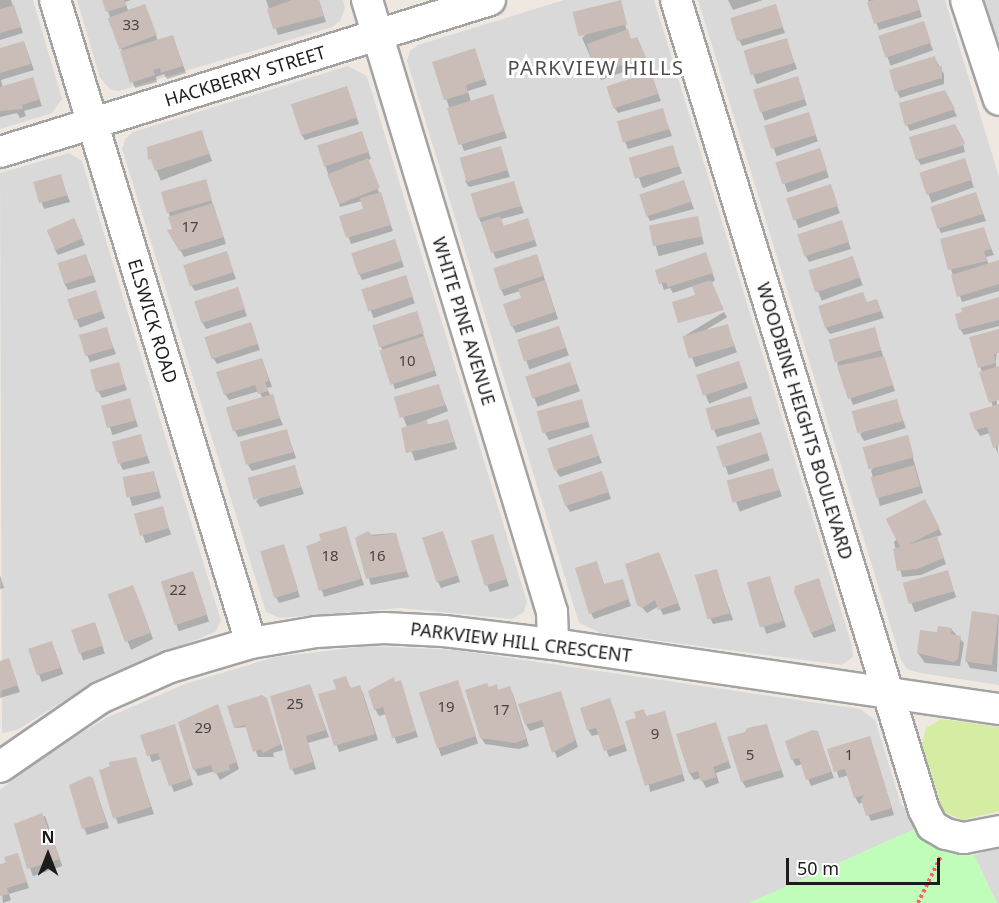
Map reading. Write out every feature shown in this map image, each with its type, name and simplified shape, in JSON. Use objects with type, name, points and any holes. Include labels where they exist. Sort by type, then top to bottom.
[{"type":"street","name":"ELSWICK ROAD","points":[[55,0],[250,643]]},
{"type":"street","name":"WHITE PINE AVENUE","points":[[367,0],[552,612],[553,644]]},
{"type":"street","name":"HACKBERRY STREET","points":[[0,152],[490,0]]},
{"type":"street","name":"WOODBINE HEIGHTS BOULEVARD","points":[[676,0],[924,810],[932,826],[946,834]]},
{"type":"street","points":[[966,0],[999,100]]},
{"type":"street","name":"PARKVIEW HILL CRESCENT","points":[[0,767],[100,698],[170,667],[250,643],[316,632],[384,628],[444,630],[553,644],[999,709]]},
{"type":"street","points":[[946,834],[964,838],[999,831]]},
{"type":"path","points":[[918,903],[929,875],[939,862],[946,834]]},
{"type":"shaded area","points":[[0,0],[33,0],[62,99],[52,113],[0,129]]},
{"type":"shaded area","points":[[77,0],[343,0],[345,8],[340,21],[332,27],[119,91],[111,90],[100,78]]},
{"type":"shaded area","points":[[564,0],[654,0],[852,646],[853,657],[842,665],[601,633],[579,623],[407,61],[410,51],[418,45]]},
{"type":"shaded area","points":[[698,0],[945,0],[999,177],[999,685],[920,673],[907,669],[901,660]]},
{"type":"shaded area","points":[[984,0],[999,0],[999,49],[998,44]]},
{"type":"shaded area","points":[[348,66],[367,76],[527,602],[524,612],[512,619],[400,608],[280,618],[266,612],[122,149],[125,139],[133,132]]},
{"type":"shaded area","points":[[69,153],[82,161],[221,621],[215,632],[101,678],[17,730],[2,733],[0,173]]},
{"type":"shaded area","points":[[368,646],[455,650],[860,709],[875,720],[902,807],[907,805],[917,828],[749,903],[0,903],[0,790],[38,760],[106,718],[185,684],[275,657]]},
{"type":"shaded area","points":[[999,847],[999,903],[997,903],[974,855]]},
{"type":"green space","points":[[941,719],[999,727],[999,811],[962,820],[943,811],[922,744],[926,728]]},
{"type":"green space","points":[[917,828],[947,851],[974,855],[997,903],[749,903]]},
{"type":"building","points":[[102,0],[124,0],[126,6],[106,12]]},
{"type":"building","points":[[292,0],[319,0],[324,16],[273,29],[267,9]]},
{"type":"building","points":[[621,0],[627,24],[579,36],[572,12]]},
{"type":"building","points":[[917,0],[920,10],[874,24],[867,2]]},
{"type":"building","points":[[145,4],[157,35],[119,49],[108,18]]},
{"type":"building","points":[[776,4],[783,27],[737,41],[730,18]]},
{"type":"building","points":[[14,5],[21,27],[0,33],[0,9]]},
{"type":"building","points":[[924,21],[931,43],[885,58],[878,36]]},
{"type":"building","points":[[628,29],[631,39],[637,37],[646,57],[596,74],[587,44]]},
{"type":"building","points":[[173,35],[183,66],[161,73],[160,68],[153,70],[155,75],[130,83],[120,51]]},
{"type":"building","points":[[787,38],[794,63],[751,75],[744,50]]},
{"type":"building","points":[[24,41],[31,64],[0,73],[0,48]]},
{"type":"building","points":[[475,48],[485,79],[466,85],[468,93],[444,100],[432,62]]},
{"type":"building","points":[[935,56],[938,67],[942,66],[942,78],[895,92],[889,70]]},
{"type":"building","points":[[651,72],[658,94],[613,108],[606,87]]},
{"type":"building","points":[[798,76],[805,99],[760,113],[753,90]]},
{"type":"building","points":[[33,77],[40,99],[22,105],[23,109],[0,111],[0,87]]},
{"type":"building","points":[[347,86],[357,117],[301,136],[291,104]]},
{"type":"building","points":[[945,90],[955,109],[905,126],[899,103]]},
{"type":"building","points":[[493,94],[504,131],[458,145],[447,108]]},
{"type":"building","points":[[663,108],[669,129],[623,142],[617,121]]},
{"type":"building","points":[[809,112],[816,135],[771,149],[764,126]]},
{"type":"building","points":[[955,124],[965,143],[962,146],[916,160],[909,137]]},
{"type":"building","points":[[202,130],[209,154],[155,171],[151,159],[148,160],[147,147]]},
{"type":"building","points":[[362,131],[369,152],[324,166],[317,146]]},
{"type":"building","points":[[673,145],[679,166],[635,179],[629,158]]},
{"type":"building","points":[[501,146],[508,170],[467,182],[460,158]]},
{"type":"building","points":[[820,148],[827,170],[782,184],[775,163]]},
{"type":"building","points":[[368,158],[380,188],[339,204],[327,174]]},
{"type":"building","points":[[965,158],[972,180],[926,195],[919,173]]},
{"type":"building","points":[[61,174],[67,195],[39,203],[33,182]]},
{"type":"building","points":[[206,179],[212,200],[167,213],[161,192]]},
{"type":"building","points":[[684,180],[691,202],[646,216],[639,195]]},
{"type":"building","points":[[514,181],[521,206],[478,218],[471,193]]},
{"type":"building","points":[[831,184],[838,206],[793,220],[786,199]]},
{"type":"building","points":[[381,192],[391,225],[346,238],[339,216],[363,209],[360,198]]},
{"type":"building","points":[[976,192],[983,214],[937,229],[930,207]]},
{"type":"building","points":[[213,203],[224,237],[179,251],[167,230],[172,229],[168,217]]},
{"type":"building","points":[[500,216],[503,226],[528,218],[535,240],[491,253],[481,222]]},
{"type":"building","points":[[698,216],[702,237],[653,246],[649,226]]},
{"type":"building","points":[[74,218],[83,238],[56,250],[47,230]]},
{"type":"building","points":[[842,220],[849,242],[804,256],[797,235]]},
{"type":"building","points":[[984,227],[991,249],[984,251],[987,261],[948,270],[940,239]]},
{"type":"building","points":[[395,239],[402,261],[358,275],[351,253]]},
{"type":"building","points":[[227,251],[234,272],[190,286],[183,265]]},
{"type":"building","points":[[706,252],[713,273],[668,287],[666,282],[659,284],[655,270]]},
{"type":"building","points":[[86,254],[93,275],[64,284],[57,263]]},
{"type":"building","points":[[537,254],[544,276],[500,290],[493,268]]},
{"type":"building","points":[[853,256],[860,278],[815,292],[808,271]]},
{"type":"building","points":[[999,260],[999,284],[957,297],[951,275]]},
{"type":"building","points":[[406,275],[413,297],[368,311],[361,290]]},
{"type":"building","points":[[545,280],[555,312],[511,327],[503,304],[521,298],[518,289]]},
{"type":"building","points":[[711,280],[724,310],[678,323],[672,302],[695,295],[692,286]]},
{"type":"building","points":[[238,287],[245,309],[201,323],[194,301]]},
{"type":"building","points":[[96,290],[103,311],[74,320],[67,299]]},
{"type":"building","points":[[863,292],[867,302],[877,299],[881,311],[825,328],[818,306]]},
{"type":"building","points":[[999,297],[999,320],[959,330],[955,314],[962,312],[961,308]]},
{"type":"building","points":[[417,311],[424,333],[379,347],[372,326]]},
{"type":"building","points":[[251,322],[258,344],[212,359],[204,337]]},
{"type":"building","points":[[728,324],[734,346],[689,358],[683,336]]},
{"type":"building","points":[[559,326],[566,348],[524,361],[517,340]]},
{"type":"building","points":[[107,327],[113,348],[85,356],[79,335]]},
{"type":"building","points":[[875,327],[881,350],[835,363],[829,339]]},
{"type":"building","points":[[999,329],[999,353],[994,354],[996,363],[978,368],[969,337]]},
{"type":"building","points":[[424,336],[435,370],[390,385],[379,351]]},
{"type":"building","points":[[884,356],[893,385],[848,399],[837,366]]},
{"type":"building","points":[[262,358],[269,381],[265,382],[268,391],[258,394],[255,385],[224,395],[216,372]]},
{"type":"building","points":[[739,361],[746,382],[703,396],[696,375]]},
{"type":"building","points":[[119,362],[125,384],[96,392],[90,370]]},
{"type":"building","points":[[570,362],[577,384],[532,398],[525,377]]},
{"type":"building","points":[[999,366],[999,400],[989,403],[979,372]]},
{"type":"building","points":[[439,384],[445,405],[400,418],[394,397]]},
{"type":"building","points":[[273,394],[280,418],[233,432],[226,408]]},
{"type":"building","points":[[751,396],[757,418],[712,430],[706,408]]},
{"type":"building","points":[[130,398],[136,420],[107,428],[101,406]]},
{"type":"building","points":[[582,399],[588,421],[543,433],[537,411]]},
{"type":"building","points":[[897,399],[903,421],[858,433],[852,411]]},
{"type":"building","points":[[999,404],[999,446],[993,448],[987,427],[975,430],[969,413]]},
{"type":"building","points":[[448,419],[454,442],[406,453],[401,428],[427,420],[428,425]]},
{"type":"building","points":[[287,429],[293,452],[246,465],[240,442]]},
{"type":"building","points":[[761,432],[768,453],[723,467],[716,447]]},
{"type":"building","points":[[141,434],[147,456],[118,464],[112,442]]},
{"type":"building","points":[[592,434],[599,456],[554,470],[547,449]]},
{"type":"building","points":[[908,435],[914,457],[869,469],[863,447]]},
{"type":"building","points":[[295,465],[301,487],[254,500],[248,478]]},
{"type":"building","points":[[914,465],[920,486],[877,499],[871,477]]},
{"type":"building","points":[[773,468],[779,490],[733,503],[727,480]]},
{"type":"building","points":[[154,471],[158,492],[127,498],[123,477]]},
{"type":"building","points":[[602,471],[609,492],[565,506],[558,485]]},
{"type":"building","points":[[925,499],[940,528],[901,548],[886,519]]},
{"type":"building","points":[[163,506],[169,528],[140,536],[134,514]]},
{"type":"building","points":[[346,526],[361,579],[319,591],[306,546],[321,541],[319,534]]},
{"type":"building","points":[[368,531],[373,536],[396,533],[407,571],[366,579],[355,538]]},
{"type":"building","points":[[443,531],[458,576],[437,582],[422,538]]},
{"type":"building","points":[[493,534],[507,579],[485,586],[471,541]]},
{"type":"building","points":[[937,536],[944,558],[917,569],[897,571],[893,549]]},
{"type":"building","points":[[284,544],[298,591],[274,598],[260,551]]},
{"type":"building","points":[[659,552],[678,603],[658,610],[655,600],[642,608],[637,605],[625,564]]},
{"type":"building","points":[[597,561],[604,584],[623,579],[629,599],[589,614],[575,568]]},
{"type":"building","points":[[717,569],[730,613],[708,620],[695,575]]},
{"type":"building","points":[[948,570],[954,591],[909,604],[903,583]]},
{"type":"building","points":[[193,571],[207,615],[175,625],[161,582]]},
{"type":"building","points":[[770,576],[783,621],[760,628],[747,583]]},
{"type":"building","points":[[819,578],[833,624],[811,633],[794,592],[795,586]]},
{"type":"building","points":[[133,585],[150,633],[125,642],[108,594]]},
{"type":"building","points":[[972,611],[999,615],[992,665],[965,662]]},
{"type":"building","points":[[95,622],[103,646],[79,654],[71,630]]},
{"type":"building","points":[[938,626],[952,628],[951,634],[961,636],[958,659],[954,662],[917,653],[920,630],[937,632]]},
{"type":"building","points":[[52,641],[61,668],[37,675],[28,649]]},
{"type":"building","points":[[9,658],[18,685],[0,691],[0,661]]},
{"type":"building","points":[[346,676],[350,688],[360,685],[375,734],[334,746],[318,694],[336,689],[333,680]]},
{"type":"building","points":[[394,677],[395,682],[401,680],[416,731],[392,738],[383,707],[374,710],[368,691]]},
{"type":"building","points":[[458,680],[476,736],[437,749],[419,693]]},
{"type":"building","points":[[487,683],[489,687],[497,684],[498,690],[510,686],[526,739],[515,743],[480,738],[465,690]]},
{"type":"building","points":[[310,684],[326,730],[306,736],[313,762],[290,770],[270,696]]},
{"type":"building","points":[[561,691],[576,740],[552,753],[542,720],[525,725],[518,704]]},
{"type":"building","points":[[262,695],[267,698],[281,744],[263,753],[261,749],[253,752],[245,725],[234,728],[227,706]]},
{"type":"building","points":[[610,698],[625,744],[604,751],[596,728],[587,730],[580,708]]},
{"type":"building","points":[[218,704],[237,762],[229,765],[230,770],[214,774],[211,765],[193,770],[178,722]]},
{"type":"building","points":[[644,709],[646,716],[665,711],[683,774],[645,786],[625,721],[636,718],[634,712]]},
{"type":"building","points":[[716,722],[729,761],[713,767],[716,777],[701,782],[698,771],[689,774],[676,734]]},
{"type":"building","points":[[175,724],[191,779],[169,786],[158,753],[147,756],[140,735]]},
{"type":"building","points":[[767,724],[781,770],[741,782],[727,737],[745,732],[747,728]]},
{"type":"building","points":[[813,730],[818,731],[831,772],[806,780],[799,758],[791,760],[785,741]]},
{"type":"building","points":[[870,736],[892,808],[866,816],[861,800],[864,795],[854,798],[845,769],[834,772],[827,749]]},
{"type":"building","points":[[136,757],[151,807],[113,819],[99,770],[110,767],[109,762]]},
{"type":"building","points":[[89,776],[93,778],[106,822],[82,829],[69,785]]},
{"type":"building","points":[[42,813],[60,859],[27,869],[14,824]]},
{"type":"building","points":[[18,853],[27,882],[7,888],[9,894],[0,896],[0,864],[6,863],[4,857]]},
{"type":"district","name":"PARKVIEW HILLS","points":[[596,67]]}]
